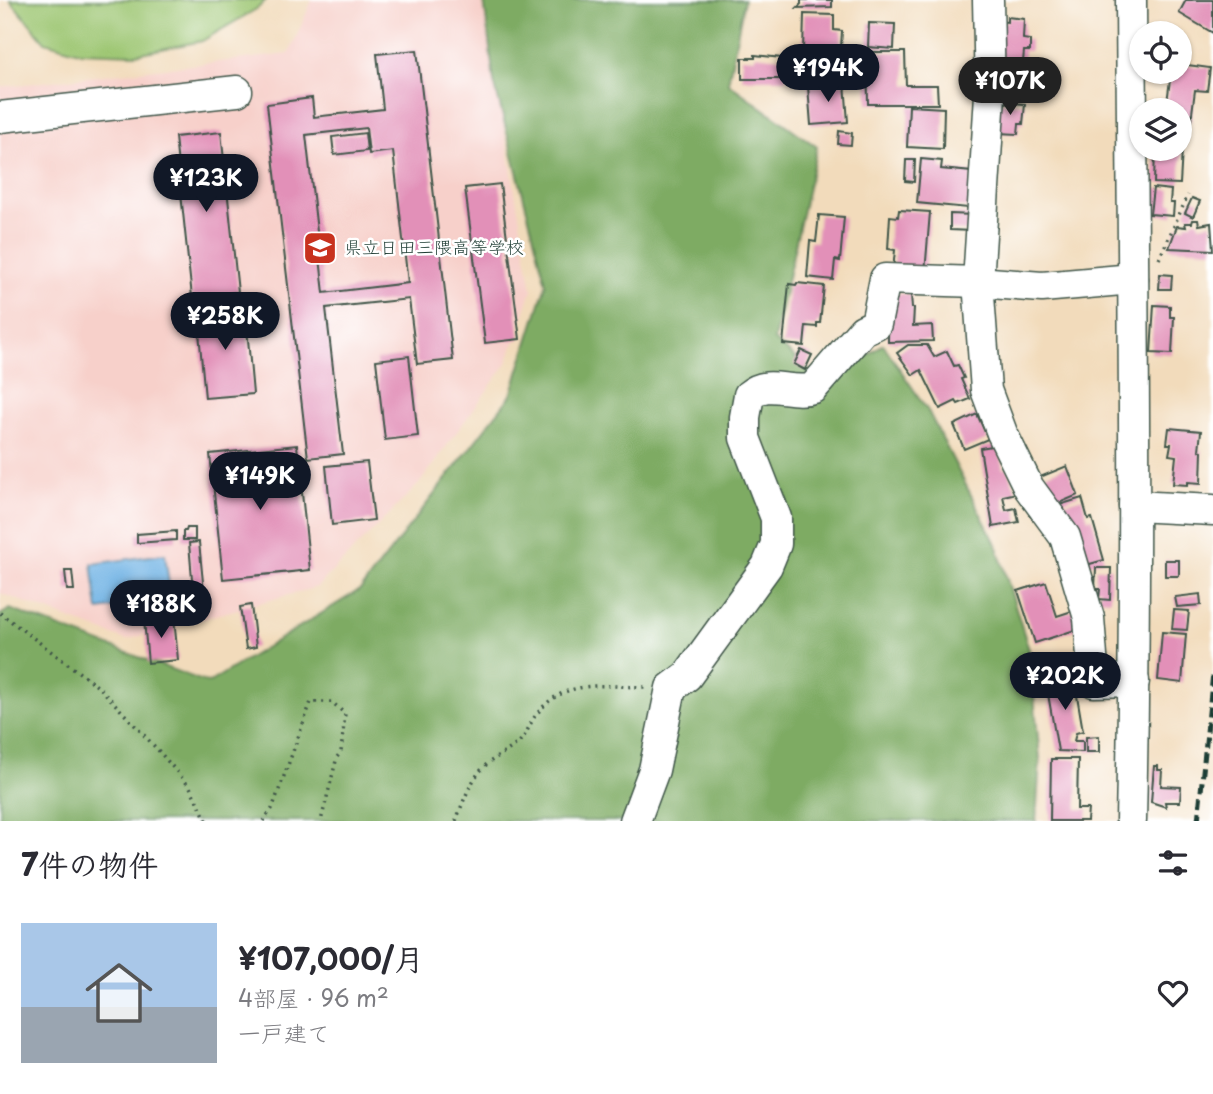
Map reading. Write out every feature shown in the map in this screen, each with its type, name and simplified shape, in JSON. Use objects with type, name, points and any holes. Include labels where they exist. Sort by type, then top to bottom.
[{"type":"street","points":[[988,0],[990,95],[978,282],[986,390],[1002,433],[1029,488],[1065,537],[1089,618],[1094,682],[1134,681]]},
{"type":"street","points":[[1131,0],[1144,274],[1134,506],[1131,821]]},
{"type":"street","points":[[0,117],[237,90]]},
{"type":"street","points":[[635,821],[654,770],[671,688],[687,676],[767,566],[776,544],[776,518],[745,438],[749,396],[764,386],[804,391],[813,388],[863,330],[876,324],[885,279],[1042,287],[1144,274]]},
{"type":"street","points":[[1134,506],[1213,510]]},
{"type":"path","points":[[1144,274],[1188,195]]},
{"type":"path","points":[[0,613],[101,689],[190,787],[207,821]]},
{"type":"path","points":[[456,821],[468,790],[485,765],[516,745],[535,716],[554,696],[578,686],[671,688]]},
{"type":"path","points":[[263,821],[272,809],[311,702],[332,702],[345,714],[341,752],[337,757],[321,821]]},
{"type":"shaded area","points":[[312,0],[482,0],[532,290],[507,363],[419,484],[317,587],[126,640],[0,593],[0,87],[289,54]]},
{"type":"green space","points":[[10,0],[266,0],[258,8],[202,41],[136,54],[79,52],[45,42]]},
{"type":"green space","points":[[484,0],[744,0],[728,83],[817,147],[774,340],[827,385],[883,344],[928,411],[996,544],[1030,653],[1040,759],[1036,821],[0,821],[0,615],[10,609],[208,683],[361,589],[511,395],[546,284],[494,82]]},
{"type":"water","points":[[165,554],[171,600],[98,610],[92,564]]},
{"type":"building","points":[[801,0],[832,0],[832,7],[797,8]]},
{"type":"building","points":[[1186,0],[1213,0],[1213,33],[1179,13]]},
{"type":"building","points":[[804,14],[834,15],[834,30],[842,31],[841,47],[834,47],[834,55],[845,55],[844,72],[811,72],[811,52],[803,52]]},
{"type":"building","points":[[1007,17],[1024,19],[1023,39],[1030,40],[1030,51],[1024,51],[1023,62],[995,60],[998,21],[1007,22]]},
{"type":"building","points":[[869,23],[895,24],[894,49],[868,47]]},
{"type":"building","points":[[417,50],[453,360],[417,364],[409,299],[326,308],[343,454],[308,458],[267,104],[312,98],[314,117],[383,109],[377,54]],"holes":[[[366,128],[369,154],[393,151],[408,283],[324,293],[306,135]]]},
{"type":"building","points":[[867,52],[905,52],[906,85],[937,85],[938,104],[868,104]]},
{"type":"building","points":[[755,55],[781,58],[781,66],[786,66],[786,79],[742,79],[742,58],[755,58]]},
{"type":"building","points":[[1192,66],[1210,68],[1207,91],[1195,90],[1192,113],[1192,98],[1168,98],[1169,84],[1192,84]]},
{"type":"building","points":[[845,83],[848,122],[811,125],[808,86]]},
{"type":"building","points":[[996,102],[1025,104],[1023,124],[1019,124],[1018,134],[998,133]]},
{"type":"building","points":[[909,106],[944,108],[943,149],[907,147]]},
{"type":"building","points":[[839,131],[852,133],[851,145],[838,144]]},
{"type":"building","points":[[221,132],[238,292],[192,297],[175,137]]},
{"type":"building","points":[[365,133],[367,151],[334,155],[332,137]]},
{"type":"building","points":[[921,159],[942,161],[941,169],[972,172],[968,208],[917,203]]},
{"type":"building","points":[[906,160],[915,160],[914,182],[905,181]]},
{"type":"building","points":[[1155,161],[1181,161],[1180,184],[1154,183]]},
{"type":"building","points":[[500,184],[520,339],[485,343],[465,188]]},
{"type":"building","points":[[1153,188],[1171,190],[1173,216],[1150,214]]},
{"type":"building","points":[[1192,198],[1200,201],[1193,217],[1185,213]]},
{"type":"building","points":[[899,210],[930,212],[925,273],[893,270],[895,250],[888,249],[890,216],[898,217]]},
{"type":"building","points":[[950,214],[973,215],[972,231],[950,230]]},
{"type":"building","points":[[819,215],[844,217],[840,261],[835,260],[833,280],[807,277],[810,241],[816,242]]},
{"type":"building","points":[[1193,220],[1198,220],[1199,225],[1211,223],[1213,250],[1169,248],[1177,226],[1186,227],[1185,223],[1192,223]]},
{"type":"building","points":[[1160,274],[1172,275],[1171,289],[1159,289]]},
{"type":"building","points":[[789,284],[824,286],[820,323],[817,323],[817,327],[806,326],[804,346],[783,344]]},
{"type":"building","points":[[889,294],[911,294],[914,308],[913,326],[932,325],[933,341],[888,342]]},
{"type":"building","points":[[1154,305],[1170,306],[1170,317],[1174,317],[1172,354],[1151,353]]},
{"type":"building","points":[[245,306],[253,394],[205,398],[197,310]]},
{"type":"building","points":[[908,345],[927,345],[934,357],[947,351],[954,366],[958,365],[970,399],[958,404],[956,401],[940,409],[921,370],[913,375],[897,353]]},
{"type":"building","points":[[801,350],[812,355],[805,370],[794,364]]},
{"type":"building","points":[[409,356],[418,436],[385,440],[376,360]]},
{"type":"building","points":[[977,414],[988,439],[964,449],[954,425]]},
{"type":"building","points":[[1169,428],[1201,431],[1201,483],[1173,484],[1176,456],[1169,455]]},
{"type":"building","points":[[297,445],[310,570],[223,579],[210,454]]},
{"type":"building","points":[[998,445],[1003,469],[1007,468],[1017,493],[1003,496],[1006,510],[1016,508],[1019,522],[993,527],[980,448]]},
{"type":"building","points":[[367,462],[374,520],[332,525],[326,466]]},
{"type":"building","points":[[1067,466],[1078,495],[1052,506],[1040,477]]},
{"type":"building","points":[[1082,498],[1088,519],[1092,518],[1104,560],[1079,567],[1056,506]]},
{"type":"building","points":[[195,528],[195,540],[183,540],[183,531]]},
{"type":"building","points":[[176,531],[176,540],[137,543],[137,534]]},
{"type":"building","points":[[199,542],[205,602],[194,603],[189,543]]},
{"type":"building","points":[[1165,560],[1179,560],[1179,576],[1165,576]]},
{"type":"building","points":[[1096,568],[1111,568],[1110,600],[1099,599],[1100,589],[1095,589]]},
{"type":"building","points":[[65,571],[72,571],[74,590],[67,590]]},
{"type":"building","points":[[1046,582],[1057,616],[1075,610],[1081,628],[1035,643],[1018,591]]},
{"type":"building","points":[[1200,594],[1201,605],[1177,607],[1175,597]]},
{"type":"building","points":[[251,605],[256,647],[246,649],[240,607]]},
{"type":"building","points":[[1174,610],[1189,611],[1187,630],[1172,629]]},
{"type":"building","points":[[174,617],[178,660],[148,663],[144,620]]},
{"type":"building","points":[[1162,632],[1186,634],[1182,683],[1158,680]]},
{"type":"building","points":[[1073,672],[1083,731],[1076,733],[1074,741],[1083,741],[1083,752],[1058,751],[1045,677]]},
{"type":"building","points":[[1099,736],[1099,752],[1086,752],[1086,737]]},
{"type":"building","points":[[1051,759],[1078,759],[1077,809],[1088,809],[1087,821],[1050,821]]},
{"type":"building","points":[[1154,766],[1162,770],[1161,786],[1181,787],[1180,802],[1165,802],[1166,807],[1151,802]]},
{"type":"railway","points":[[1198,821],[1213,673]]},
{"type":"place","name":"県立日田三隈高等学校","points":[[320,248]]}]
